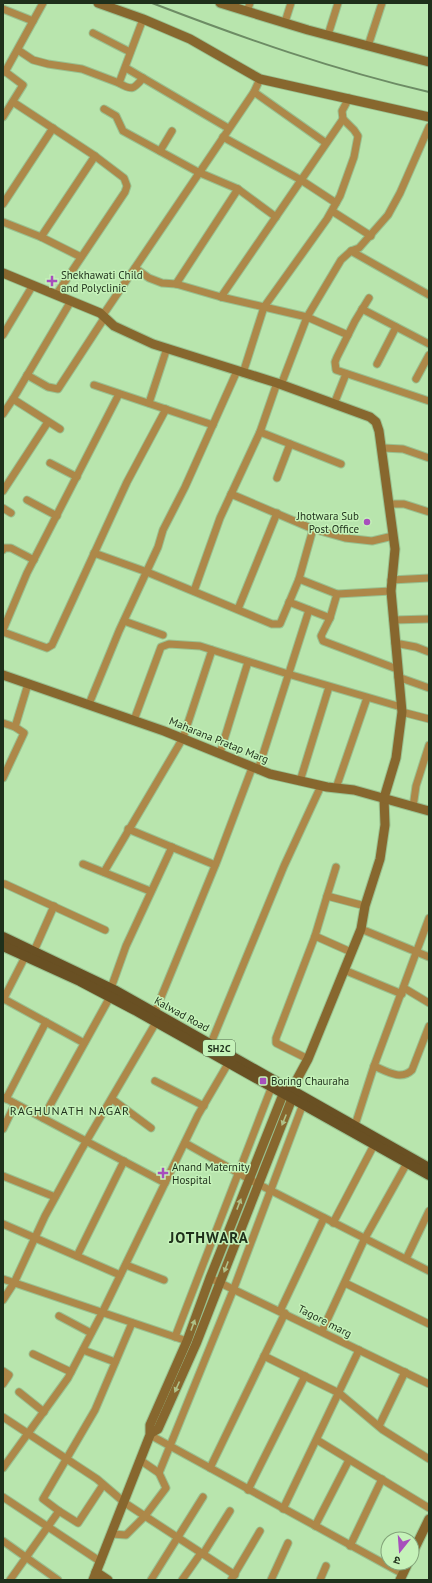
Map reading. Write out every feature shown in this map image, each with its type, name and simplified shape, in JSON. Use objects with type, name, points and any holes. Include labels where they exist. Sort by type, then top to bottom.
[{"type":"main road","name":"Kalwad Road","points":[[3,937],[30,953],[211,1043],[429,1168]]},
{"type":"main road","name":"Kalwad Road","points":[[3,946],[30,953]]},
{"type":"main road","name":"Kalwad Road","points":[[157,1016],[229,1062],[272,1086],[291,1090],[303,1104],[429,1175]]},
{"type":"street","points":[[3,117],[23,85],[4,71],[18,50],[43,3]]},
{"type":"street","points":[[98,3],[143,19],[190,39],[260,79],[429,117]]},
{"type":"street","points":[[220,3],[248,7],[285,22],[429,62]]},
{"type":"street","points":[[285,22],[291,3]]},
{"type":"street","points":[[328,35],[338,3]]},
{"type":"street","points":[[368,46],[382,3]]},
{"type":"street","points":[[3,9],[33,21]]},
{"type":"street","points":[[119,83],[126,68],[130,52],[143,19]]},
{"type":"street","points":[[93,33],[130,52]]},
{"type":"street","points":[[18,50],[33,60],[48,64],[82,69],[128,88],[132,88],[143,78]]},
{"type":"street","points":[[126,68],[228,128]]},
{"type":"street","points":[[27,374],[48,387],[58,389],[198,172],[254,92],[260,79]]},
{"type":"street","points":[[254,92],[326,143]]},
{"type":"street","points":[[89,704],[124,621],[147,572],[163,530],[240,372],[264,307],[332,211],[336,203],[354,157],[358,136],[343,119],[342,110],[349,98]]},
{"type":"street","points":[[13,102],[95,156],[124,178],[127,186],[125,192],[56,295]]},
{"type":"street","points":[[104,109],[116,116],[122,131],[198,172],[238,189],[276,217]]},
{"type":"street","points":[[221,297],[343,119]]},
{"type":"street","points":[[194,591],[220,518],[260,432],[307,317],[341,260],[351,251],[359,248],[388,215],[400,194],[429,127]]},
{"type":"street","points":[[3,204],[53,128]]},
{"type":"street","points":[[160,151],[172,131]]},
{"type":"street","points":[[222,137],[301,180],[336,203]]},
{"type":"street","points":[[41,237],[95,156]]},
{"type":"street","points":[[176,284],[238,189]]},
{"type":"street","points":[[332,211],[371,236]]},
{"type":"street","points":[[3,222],[41,237],[81,257]]},
{"type":"street","points":[[351,251],[429,295]]},
{"type":"street","points":[[135,268],[149,278],[162,283],[176,284],[221,297],[307,317],[348,335]]},
{"type":"street","points":[[3,273],[104,316],[114,326],[167,348],[279,384],[370,418],[376,422],[382,448],[395,549],[391,591],[401,709],[396,758],[384,798],[384,825],[380,859],[365,906],[361,929],[308,1059],[291,1090],[249,1179],[187,1341],[150,1431],[125,1503],[95,1576],[108,1580]]},
{"type":"street","points":[[3,335],[32,285]]},
{"type":"street","points":[[369,298],[348,335],[335,366],[336,370],[429,401]]},
{"type":"street","points":[[3,413],[13,399],[71,301]]},
{"type":"street","points":[[362,309],[429,344]]},
{"type":"street","points":[[377,364],[396,327]]},
{"type":"street","points":[[149,403],[167,348]]},
{"type":"street","points":[[416,379],[429,355]]},
{"type":"street","points":[[334,404],[346,374]]},
{"type":"street","points":[[94,385],[213,425]]},
{"type":"street","points":[[120,394],[34,560],[3,631],[47,648],[52,645],[127,482],[166,409]]},
{"type":"street","points":[[13,399],[60,429]]},
{"type":"street","points":[[3,491],[48,422]]},
{"type":"street","points":[[260,432],[341,464]]},
{"type":"street","points":[[276,478],[290,444]]},
{"type":"street","points":[[382,448],[403,449],[429,458]]},
{"type":"street","points":[[50,463],[77,477]]},
{"type":"street","points":[[232,494],[313,529],[356,541],[372,541],[393,536]]},
{"type":"street","points":[[27,500],[57,516]]},
{"type":"street","points":[[389,504],[404,504],[429,512]]},
{"type":"street","points":[[3,508],[11,513]]},
{"type":"street","points":[[238,609],[277,513]]},
{"type":"street","points":[[94,554],[147,572],[272,624],[280,624],[299,579],[313,529]]},
{"type":"street","points":[[3,550],[11,548],[34,560]]},
{"type":"street","points":[[391,580],[429,578]]},
{"type":"street","points":[[299,579],[337,594],[391,591]]},
{"type":"street","points":[[337,594],[330,618],[321,636],[325,643],[429,688]]},
{"type":"street","points":[[289,602],[330,618]]},
{"type":"street","points":[[3,1300],[14,1283],[55,1197],[157,1016],[215,865],[255,769],[309,610]]},
{"type":"street","points":[[394,620],[429,619]]},
{"type":"street","points":[[124,621],[163,635]]},
{"type":"street","points":[[395,643],[416,647],[429,652]]},
{"type":"street","points":[[134,720],[161,647],[169,644],[200,646],[429,719]]},
{"type":"street","points":[[104,872],[183,738],[212,650]]},
{"type":"street","points":[[220,753],[248,662]]},
{"type":"street","name":"Maharana Pratap Marg","points":[[3,675],[183,738],[255,769],[321,786],[354,790],[429,812]]},
{"type":"street","points":[[15,727],[28,684]]},
{"type":"street","points":[[300,781],[329,687]]},
{"type":"street","points":[[336,788],[367,698]]},
{"type":"street","points":[[3,723],[15,727],[24,733],[24,736],[3,778]]},
{"type":"street","points":[[413,807],[416,786],[429,745]]},
{"type":"street","points":[[211,1043],[284,866],[321,786]]},
{"type":"street","points":[[128,829],[215,865]]},
{"type":"street","points":[[43,1118],[111,993],[126,946],[150,891],[172,847]]},
{"type":"street","points":[[83,864],[150,891]]},
{"type":"street","points":[[308,1059],[276,1043],[315,936],[336,867]]},
{"type":"street","points":[[5,884],[105,930]]},
{"type":"street","points":[[327,896],[365,906]]},
{"type":"street","points":[[54,906],[30,953],[3,1000],[84,1044]]},
{"type":"street","points":[[355,1125],[374,1066],[429,920]]},
{"type":"street","points":[[361,929],[429,956]]},
{"type":"street","points":[[315,936],[351,952]]},
{"type":"street","points":[[344,970],[403,991],[429,1003]]},
{"type":"street","points":[[46,1022],[4,1098],[165,1183]]},
{"type":"street","points":[[374,1066],[401,1076],[408,1074],[412,1070],[429,1026]]},
{"type":"street","points":[[3,1468],[71,1372],[126,1265],[185,1143],[229,1062]]},
{"type":"street","points":[[155,1081],[204,1106]]},
{"type":"street","points":[[175,1337],[272,1086]]},
{"type":"street","points":[[150,1431],[158,1429],[196,1344],[258,1184],[291,1090]]},
{"type":"street","points":[[112,1098],[151,1128]]},
{"type":"street","points":[[3,1129],[16,1104]]},
{"type":"street","points":[[159,1473],[234,1288],[303,1104]]},
{"type":"street","points":[[185,1143],[271,1191],[429,1271]]},
{"type":"street","points":[[333,1223],[374,1145]]},
{"type":"street","points":[[77,1256],[124,1161]]},
{"type":"street","points":[[322,1331],[365,1238],[407,1163]]},
{"type":"street","points":[[3,1176],[55,1197]]},
{"type":"street","points":[[406,1260],[429,1211]]},
{"type":"street","points":[[210,1468],[264,1356],[324,1218]]},
{"type":"street","points":[[3,1224],[120,1275]]},
{"type":"street","points":[[126,1265],[164,1280]]},
{"type":"street","name":"Tagore marg","points":[[210,1278],[220,1281],[429,1384]]},
{"type":"street","points":[[3,1279],[187,1341]]},
{"type":"street","points":[[345,1283],[429,1324]]},
{"type":"street","points":[[59,1316],[91,1333]]},
{"type":"street","points":[[103,1485],[78,1522],[43,1499],[95,1410],[132,1323]]},
{"type":"street","points":[[83,1350],[115,1362]]},
{"type":"street","points":[[283,1509],[359,1350]]},
{"type":"street","points":[[33,1354],[71,1372]]},
{"type":"street","points":[[264,1356],[339,1393],[379,1426],[429,1459]]},
{"type":"street","points":[[3,1371],[9,1375],[3,1384]]},
{"type":"street","points":[[379,1426],[405,1372]]},
{"type":"street","points":[[248,1490],[305,1376]]},
{"type":"street","points":[[19,1392],[44,1412]]},
{"type":"street","points":[[3,1417],[103,1485],[125,1503],[202,1554],[233,1577],[260,1531]]},
{"type":"street","points":[[150,1431],[169,1446],[315,1526],[401,1577]]},
{"type":"street","points":[[317,1440],[429,1508]]},
{"type":"street","points":[[112,1534],[126,1535],[145,1516],[166,1488],[159,1473],[140,1460]]},
{"type":"street","points":[[315,1526],[349,1460]]},
{"type":"street","points":[[350,1546],[382,1479]]},
{"type":"street","points":[[3,1497],[101,1562]]},
{"type":"street","points":[[150,1580],[203,1497]]},
{"type":"street","points":[[10,1580],[60,1511]]},
{"type":"street","points":[[182,1580],[202,1554],[230,1511]]},
{"type":"street","points":[[420,1537],[429,1518]]},
{"type":"street","points":[[3,1541],[58,1580]]},
{"type":"street","points":[[271,1580],[288,1543]]},
{"type":"street","points":[[320,1580],[326,1566]]},
{"type":"railway","points":[[152,3],[220,29],[289,52],[358,74],[429,92]]},
{"type":"place","name":"Shekhawati Child and Polyclinic","points":[[52,281]]},
{"type":"place","name":"Jhotwara Sub Post Office","points":[[367,522]]},
{"type":"place","name":"Boring Chauraha","points":[[263,1081]]},
{"type":"place","name":"Anand Maternity Hospital","points":[[163,1173]]},
{"type":"district","name":"RAGHUNATH NAGAR","points":[[70,1110]]},
{"type":"district","name":"JOTHWARA","points":[[209,1237]]}]
